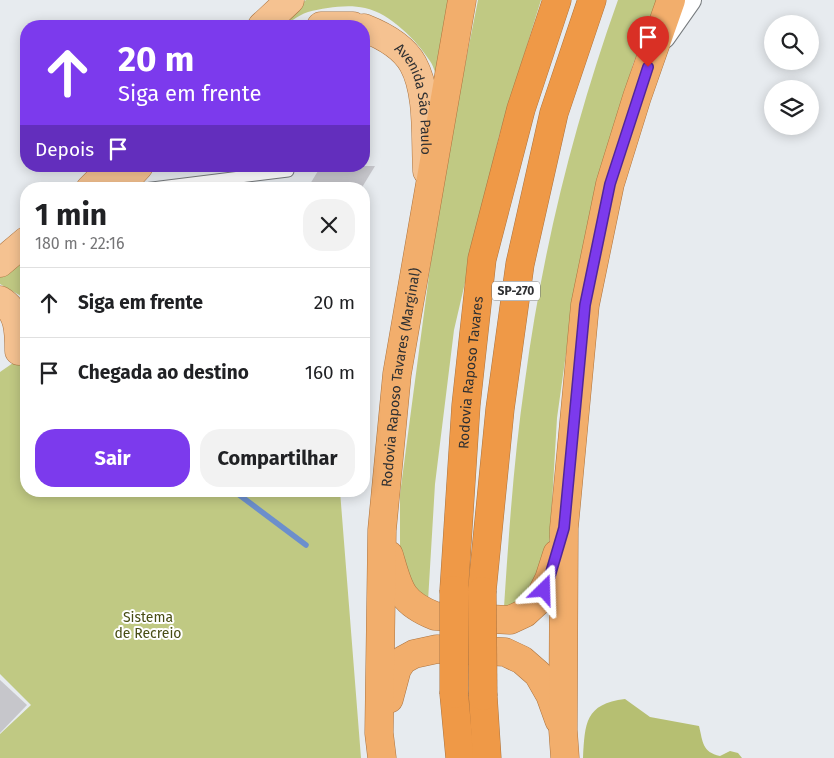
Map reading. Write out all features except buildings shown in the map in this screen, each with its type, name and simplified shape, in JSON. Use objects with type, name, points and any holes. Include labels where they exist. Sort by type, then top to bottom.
[{"type":"highway","name":"Rodovia Raposo Tavares (Marginal)","points":[[381,746],[382,530],[397,374],[462,0]]},
{"type":"highway","name":"Rodovia Raposo Tavares","points":[[460,758],[454,694],[454,590],[466,405],[482,259],[521,108],[557,0]]},
{"type":"highway","name":"SP-270","points":[[487,758],[483,696],[482,591],[500,409],[520,264],[554,114],[592,0]]},
{"type":"highway","points":[[565,758],[563,730],[564,528],[585,305],[610,184],[671,0]]},
{"type":"highway","points":[[382,530],[398,584],[406,600],[424,612],[435,616],[510,620],[525,613],[538,601],[549,579],[564,528]]},
{"type":"highway","points":[[381,746],[397,669],[404,660],[414,654],[437,649],[505,652],[522,660],[538,674],[550,695],[563,730]]},
{"type":"main road","points":[[268,20],[290,0]]},
{"type":"main road","name":"Avenida São Paulo","points":[[370,30],[382,35],[401,50],[412,63],[420,81],[424,103],[428,194]]},
{"type":"main road","points":[[97,182],[107,172]]},
{"type":"main road","points":[[125,182],[134,172]]},
{"type":"main road","points":[[0,263],[20,246]]},
{"type":"main road","points":[[0,300],[9,307],[20,329],[15,353]]},
{"type":"street","points":[[653,52],[690,0]]},
{"type":"lane","points":[[200,182],[280,172]]},
{"type":"green space","points":[[306,0],[455,0],[439,86],[432,64],[418,45],[393,22],[374,11],[365,8],[343,6],[308,12],[292,20],[283,20]]},
{"type":"green space","points":[[478,0],[541,0],[499,136],[454,330],[435,484],[428,601],[414,593],[407,576],[400,548],[400,494],[441,185]]},
{"type":"green space","points":[[618,0],[659,0],[633,64],[599,182],[574,296],[557,418],[550,537],[544,575],[515,605],[504,607],[521,409],[532,333],[550,236],[587,93]]},
{"type":"green space","points":[[20,250],[20,295],[0,284],[0,267]]},
{"type":"green space","name":"Sistema de Recreio","points":[[20,358],[20,497],[340,497],[361,758],[0,758],[0,734],[31,705],[0,674],[0,372]]},
{"type":"green space","points":[[625,699],[650,717],[699,726],[704,746],[710,752],[720,756],[730,751],[738,753],[742,758],[583,758],[585,735],[590,717],[602,705]]},
{"type":"waterway","points":[[242,497],[306,545]]},
{"type":"route","points":[[544,590],[564,528],[585,305],[610,184],[648,67]]}]
